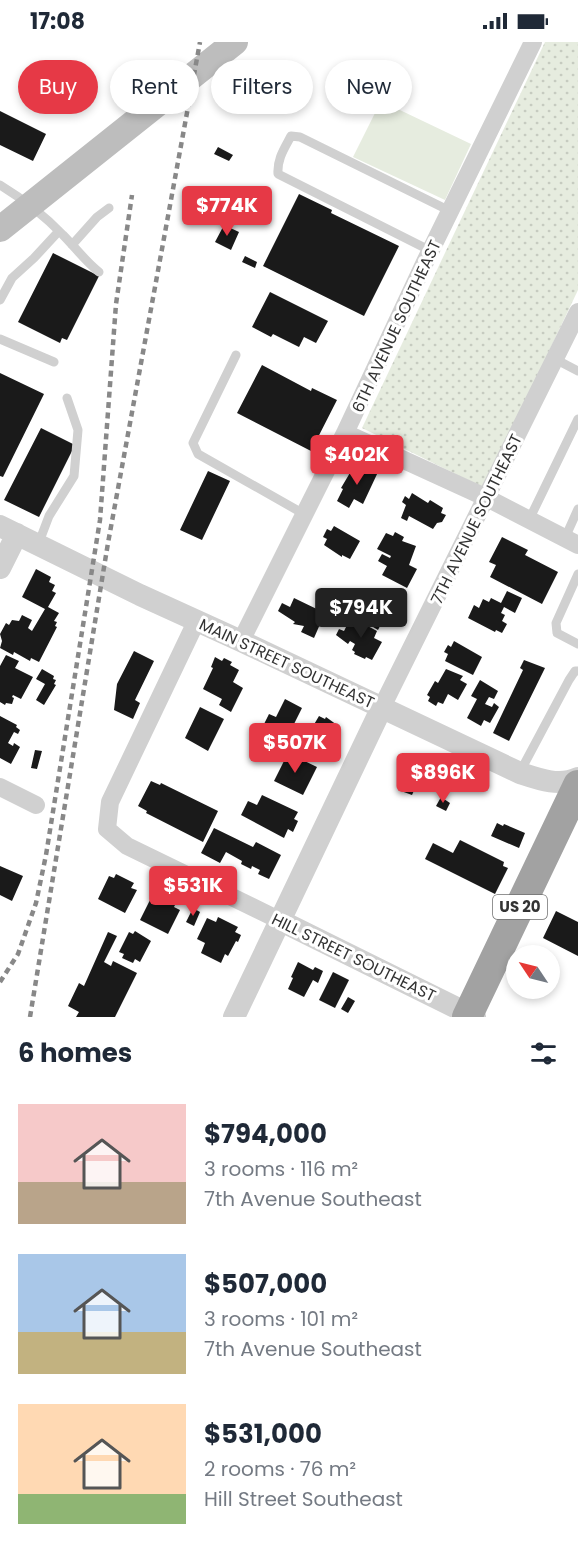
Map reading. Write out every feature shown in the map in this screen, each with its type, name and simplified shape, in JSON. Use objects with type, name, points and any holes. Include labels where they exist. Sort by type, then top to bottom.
[{"type":"highway","name":"US 20","points":[[470,1016],[576,792]]},
{"type":"main road","points":[[0,229],[235,42]]},
{"type":"street","name":"6TH AVENUE SOUTHEAST","points":[[241,640],[345,433],[533,42]]},
{"type":"street","name":"7TH AVENUE SOUTHEAST","points":[[234,1017],[382,707],[578,312]]},
{"type":"street","points":[[345,433],[487,498],[571,542]]},
{"type":"street","points":[[0,568],[8,530]]},
{"type":"street","name":"MAIN STREET SOUTHEAST","points":[[8,530],[196,622],[241,640],[520,773],[555,782],[564,782],[576,792]]},
{"type":"street","name":"HILL STREET SOUTHEAST","points":[[196,622],[110,802],[107,829],[127,846],[470,1016]]},
{"type":"street","points":[[0,787],[36,805]]},
{"type":"lane","points":[[431,251],[278,174],[281,154],[291,136],[300,137],[450,211]]},
{"type":"lane","points":[[0,184],[31,204],[99,272]]},
{"type":"lane","points":[[72,245],[97,217],[109,208]]},
{"type":"lane","points":[[0,300],[12,278],[59,231]]},
{"type":"lane","points":[[0,339],[54,362]]},
{"type":"lane","points":[[236,355],[194,442],[198,454],[304,514]]},
{"type":"lane","points":[[555,359],[578,371]]},
{"type":"lane","points":[[38,545],[49,516],[74,476],[78,430],[67,398]]},
{"type":"lane","points":[[530,520],[578,419]]},
{"type":"lane","points":[[571,542],[578,509]]},
{"type":"lane","points":[[578,574],[556,623],[557,633],[578,644]]},
{"type":"lane","points":[[520,773],[569,680],[575,671],[578,671]]},
{"type":"shaded area","points":[[545,42],[578,42],[578,290],[484,488],[362,428]]},
{"type":"shaded area","points":[[374,114],[408,114],[471,144],[445,200],[353,157]]},
{"type":"building","points":[[0,111],[46,134],[33,161],[0,145]]},
{"type":"building","points":[[218,147],[233,155],[229,161],[214,154]]},
{"type":"building","points":[[299,194],[332,210],[331,213],[399,246],[364,316],[263,266]]},
{"type":"building","points":[[224,225],[239,232],[231,250],[215,242]]},
{"type":"building","points":[[53,253],[99,276],[67,340],[62,338],[60,343],[18,322]]},
{"type":"building","points":[[245,256],[257,262],[255,268],[242,262]]},
{"type":"building","points":[[270,292],[328,321],[316,343],[304,337],[299,347],[252,327]]},
{"type":"building","points":[[262,365],[311,391],[312,388],[337,400],[311,451],[237,413]]},
{"type":"building","points":[[0,373],[44,394],[3,477],[0,476]]},
{"type":"building","points":[[41,428],[75,445],[39,517],[4,500]]},
{"type":"building","points":[[354,466],[367,473],[370,467],[378,472],[363,504],[354,499],[349,508],[337,501],[343,489],[341,488]]},
{"type":"building","points":[[208,471],[230,481],[202,540],[180,530]]},
{"type":"building","points":[[412,493],[428,503],[430,500],[443,508],[441,513],[446,515],[442,522],[437,523],[433,529],[409,516],[407,521],[401,518],[406,505],[402,502],[405,496],[409,499]]},
{"type":"building","points":[[334,526],[360,541],[350,559],[342,555],[342,557],[324,545],[327,539],[323,537],[327,529],[331,531]]},
{"type":"building","points":[[395,532],[404,537],[402,541],[416,546],[409,565],[417,569],[407,588],[382,575],[387,566],[378,561],[382,554],[390,558],[391,556],[377,549],[386,533],[393,536]]},
{"type":"building","points":[[502,537],[528,550],[525,555],[558,572],[542,604],[490,577],[496,565],[489,562]]},
{"type":"building","points":[[36,569],[51,577],[49,582],[55,585],[52,591],[56,593],[48,607],[59,613],[54,621],[57,622],[55,626],[57,627],[39,662],[31,658],[30,661],[14,652],[13,655],[0,648],[2,641],[0,634],[6,623],[9,625],[12,620],[19,621],[22,615],[32,620],[28,628],[32,631],[45,609],[22,597]]},
{"type":"building","points":[[507,591],[522,598],[515,613],[504,607],[501,613],[505,615],[502,621],[507,624],[502,633],[496,630],[495,632],[468,618],[474,605],[479,608],[483,599],[489,602],[491,598],[501,603]]},
{"type":"building","points":[[359,593],[390,606],[378,630],[373,627],[375,622],[346,608],[352,596],[357,598]]},
{"type":"building","points":[[294,598],[325,613],[324,615],[328,617],[325,624],[321,622],[314,638],[301,632],[304,626],[293,624],[295,622],[278,611],[282,603],[290,607]]},
{"type":"building","points":[[351,617],[377,631],[374,638],[382,642],[372,660],[354,654],[352,650],[355,644],[350,641],[348,644],[336,635],[339,629],[344,631]]},
{"type":"building","points":[[454,641],[482,657],[473,675],[445,661],[448,654],[444,652],[448,645],[451,647]]},
{"type":"building","points":[[134,651],[154,661],[135,700],[140,703],[133,719],[114,710],[117,684]]},
{"type":"building","points":[[6,655],[19,661],[15,668],[33,677],[21,699],[13,695],[12,704],[6,703],[5,705],[0,702],[0,666]]},
{"type":"building","points":[[215,657],[222,661],[224,658],[232,662],[230,665],[239,670],[233,682],[243,688],[231,712],[219,705],[222,699],[203,689],[213,668],[211,667]]},
{"type":"building","points":[[524,660],[545,668],[509,741],[493,733],[523,670],[520,668]]},
{"type":"building","points":[[42,669],[54,676],[53,679],[56,680],[54,684],[56,685],[44,705],[36,700],[45,684],[36,679]]},
{"type":"building","points":[[446,669],[463,676],[460,680],[467,684],[458,700],[448,694],[443,704],[438,702],[436,706],[428,701],[430,697],[427,695],[435,681],[438,683]]},
{"type":"building","points":[[480,680],[498,691],[494,699],[489,697],[485,704],[492,707],[494,703],[499,707],[490,723],[484,720],[481,726],[467,718],[477,699],[471,696]]},
{"type":"building","points":[[285,699],[302,708],[288,736],[264,724],[269,714],[276,717]]},
{"type":"building","points":[[200,707],[224,719],[208,751],[185,738]]},
{"type":"building","points":[[0,716],[17,725],[16,727],[20,730],[18,734],[14,732],[8,743],[13,746],[14,743],[20,747],[11,764],[0,758]]},
{"type":"building","points":[[319,716],[325,719],[326,717],[337,725],[328,743],[319,738],[316,744],[306,738]]},
{"type":"building","points":[[324,742],[337,749],[331,762],[317,755]]},
{"type":"building","points":[[35,750],[42,751],[37,769],[31,768]]},
{"type":"building","points":[[288,753],[317,767],[303,795],[274,781]]},
{"type":"building","points":[[406,780],[417,784],[412,795],[401,791]]},
{"type":"building","points":[[151,781],[160,785],[161,783],[218,811],[203,842],[146,813],[147,811],[138,806]]},
{"type":"building","points":[[262,795],[298,812],[294,819],[298,821],[293,832],[288,829],[284,838],[241,815],[248,801],[257,805]]},
{"type":"building","points":[[441,797],[450,803],[446,811],[436,806]]},
{"type":"building","points":[[497,823],[525,833],[519,848],[491,836]]},
{"type":"building","points":[[214,828],[253,847],[256,842],[281,855],[269,879],[258,874],[260,870],[241,864],[242,861],[226,852],[220,863],[201,853]]},
{"type":"building","points":[[460,840],[504,862],[503,866],[508,868],[495,894],[425,859],[433,843],[453,853]]},
{"type":"building","points":[[0,866],[23,876],[12,901],[0,895]]},
{"type":"building","points":[[116,874],[134,883],[131,888],[137,890],[125,913],[98,899],[109,876],[114,878]]},
{"type":"building","points":[[159,895],[176,903],[174,907],[180,910],[168,934],[140,920],[152,896],[157,899]]},
{"type":"building","points":[[193,908],[200,912],[194,926],[186,922]]},
{"type":"building","points":[[556,911],[578,922],[578,956],[560,945],[543,938]]},
{"type":"building","points":[[218,917],[238,927],[235,932],[241,935],[228,956],[225,954],[221,963],[201,953],[205,943],[197,939],[207,918],[216,922]]},
{"type":"building","points":[[135,931],[151,941],[140,962],[135,959],[133,963],[122,958],[124,954],[119,952],[129,932],[133,934]]},
{"type":"building","points":[[108,932],[117,936],[104,962],[111,966],[113,961],[137,973],[115,1017],[76,1017],[79,1012],[68,1006],[79,983],[84,986]]},
{"type":"building","points":[[298,962],[313,970],[315,967],[323,971],[318,983],[313,980],[304,997],[288,989]]},
{"type":"building","points":[[333,972],[349,980],[335,1008],[319,1000]]},
{"type":"building","points":[[348,997],[355,1001],[348,1013],[341,1009]]},
{"type":"railway","points":[[30,1017],[108,543],[200,42]]},
{"type":"railway","points":[[0,982],[18,954],[36,903],[46,855],[100,520],[116,304],[132,195]]}]
